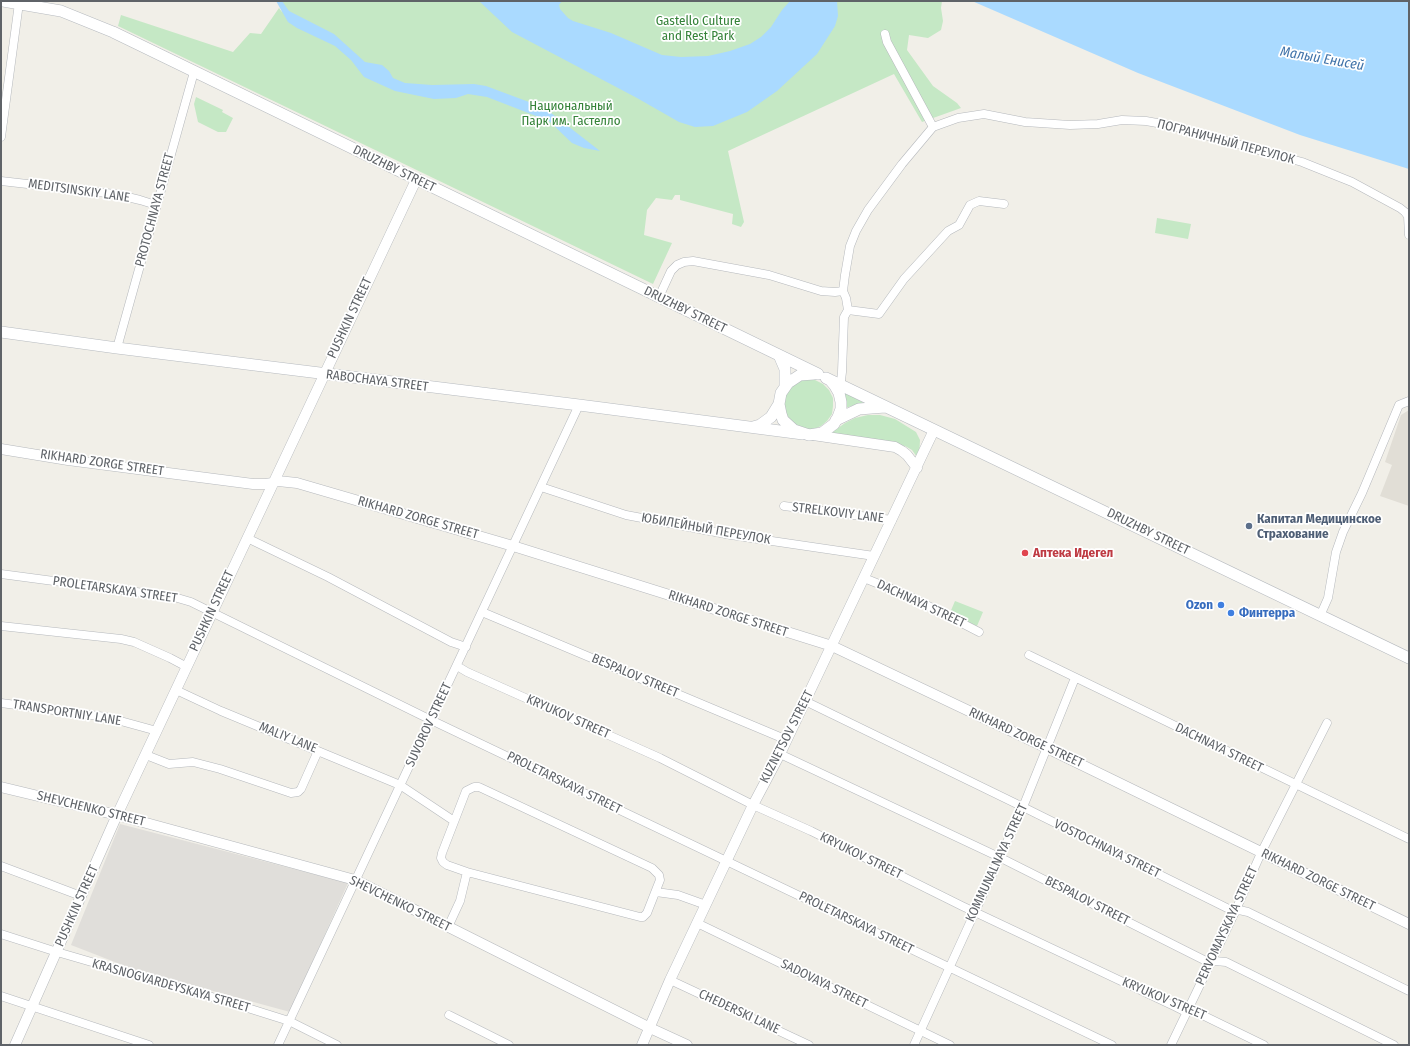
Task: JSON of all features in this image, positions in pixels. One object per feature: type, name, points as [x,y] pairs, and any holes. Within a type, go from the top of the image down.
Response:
[{"type":"main road","name":"DRUZHBY STREET","points":[[2,1],[50,8],[73,15],[112,32],[822,376]]},
{"type":"main road","name":"RABOCHAYA STREET","points":[[1,332],[117,348],[808,434]]},
{"type":"main road","points":[[779,355],[785,369],[785,385]]},
{"type":"main road","points":[[753,427],[766,422],[779,404],[781,393],[785,385],[800,375],[809,373],[822,376],[840,389],[840,413],[836,420],[826,430],[808,434],[794,430],[786,423],[781,414],[779,404]]},
{"type":"main road","name":"DRUZHBY STREET","points":[[840,389],[886,407],[1409,658]]},
{"type":"main road","points":[[836,420],[860,409],[886,407]]},
{"type":"street","points":[[1,137],[18,4]]},
{"type":"street","points":[[840,389],[844,317],[848,310],[843,291],[850,246],[862,219],[902,164],[933,127],[886,42],[885,34]]},
{"type":"street","name":"PROTOCHNAYA STREET","points":[[117,348],[194,72]]},
{"type":"street","name":"ПОГРАНИЧНЫЙ ПЕРЕУЛОК","points":[[933,127],[958,118],[984,114],[1025,122],[1098,124],[1122,120],[1146,121],[1168,125],[1302,162],[1352,182],[1405,212],[1408,216],[1409,235]]},
{"type":"street","name":"PUSHKIN STREET","points":[[15,1045],[117,815],[272,483],[416,180]]},
{"type":"street","name":"MEDITSINSKIY LANE","points":[[1,181],[115,194],[156,205]]},
{"type":"street","points":[[848,310],[879,314],[904,279],[948,231],[960,225],[970,205],[979,200],[1004,204]]},
{"type":"street","points":[[659,298],[671,271],[677,265],[684,262],[693,261],[769,275],[820,291],[843,291]]},
{"type":"street","points":[[1320,616],[1328,598],[1336,552],[1343,532],[1362,493],[1399,405],[1409,401]]},
{"type":"street","name":"SUVOROV STREET","points":[[278,1045],[579,405]]},
{"type":"street","name":"KUZNETSOV STREET","points":[[642,1045],[670,980],[726,861],[787,740],[934,430]]},
{"type":"street","points":[[808,434],[895,448],[907,454],[917,468]]},
{"type":"street","name":"RIKHARD ZORGE STREET","points":[[1,449],[68,460],[253,484],[272,483],[278,481],[297,483],[514,546],[832,646],[1047,748],[1409,924]]},
{"type":"street","name":"ЮБИЛЕЙНЫЙ ПЕРЕУЛОК","points":[[541,487],[626,515],[731,535],[874,556]]},
{"type":"street","name":"STRELKOVIY LANE","points":[[784,506],[892,520]]},
{"type":"street","points":[[247,538],[328,577],[451,642],[466,647]]},
{"type":"street","name":"PROLETARSKAYA STREET","points":[[1,574],[174,597],[191,602],[431,720],[1112,1045]]},
{"type":"street","name":"DACHNAYA STREET","points":[[864,578],[911,597],[979,632]]},
{"type":"street","name":"BESPALOV STREET","points":[[482,612],[787,740]]},
{"type":"street","points":[[1,626],[134,642],[186,667]]},
{"type":"street","name":"DACHNAYA STREET","points":[[1029,656],[1409,839]]},
{"type":"street","name":"KRYUKOV STREET","points":[[456,666],[660,758],[753,805],[811,831],[974,912],[1186,1012],[1191,1010],[1196,1012],[1264,1045]]},
{"type":"street","name":"KOMMUNALNAYA STREET","points":[[914,1045],[1023,807],[1075,678]]},
{"type":"street","name":"MALIY LANE","points":[[176,690],[221,711],[400,785],[454,821]]},
{"type":"street","name":"VOSTOCHNAYA STREET","points":[[805,702],[1023,807],[1235,912],[1239,910],[1248,912],[1409,991]]},
{"type":"street","name":"TRANSPORTNIY LANE","points":[[1,703],[106,717],[157,731]]},
{"type":"street","name":"PERVOMAYSKAYA STREET","points":[[1171,1045],[1235,912],[1261,852],[1327,723]]},
{"type":"street","points":[[146,755],[169,764],[193,762],[220,769],[291,793],[298,792],[301,789],[318,751]]},
{"type":"street","name":"BESPALOV STREET","points":[[780,754],[999,857],[1210,962],[1226,962],[1394,1045]]},
{"type":"street","name":"SHEVCHENKO STREET","points":[[1,787],[117,815],[355,880],[650,1028],[687,1045]]},
{"type":"street","points":[[479,787],[652,868],[659,875],[660,880],[647,913],[643,917],[640,917],[467,872],[447,865],[441,858],[454,821],[466,791],[469,788],[479,787]]},
{"type":"street","points":[[1,866],[82,896]]},
{"type":"street","points":[[448,927],[460,901],[467,872]]},
{"type":"street","points":[[656,892],[678,895],[706,905]]},
{"type":"street","name":"SADOVAYA STREET","points":[[697,923],[950,1045]]},
{"type":"street","name":"KRASNOGVARDEYSKAYA STREET","points":[[1,934],[289,1021],[337,1045]]},
{"type":"street","name":"CHEDERSKI LANE","points":[[670,980],[809,1045]]},
{"type":"street","points":[[1,996],[149,1045]]},
{"type":"street","points":[[449,1015],[509,1045]]},
{"type":"shaded area","points":[[1409,410],[1409,506],[1380,496],[1392,465],[1385,462],[1401,415]]},
{"type":"shaded area","points":[[120,824],[348,883],[290,1012],[133,969],[71,945]]},
{"type":"green space","name":"Национальный Парк им. Гастелло","points":[[280,1],[942,1],[941,8],[943,21],[941,30],[928,38],[909,35],[907,50],[933,86],[957,103],[961,108],[922,122],[894,74],[728,151],[744,222],[741,227],[732,224],[733,214],[680,200],[680,195],[675,195],[672,200],[656,198],[647,210],[644,235],[672,243],[653,284],[118,26],[121,15],[233,52],[250,33],[261,34],[279,8],[282,12]]},
{"type":"green space","points":[[196,97],[223,110],[222,112],[233,118],[226,132],[218,132],[198,122],[194,104]]},
{"type":"green space","points":[[1157,218],[1191,224],[1188,239],[1155,233]]},
{"type":"green space","points":[[807,379],[815,380],[823,384],[829,390],[833,398],[832,414],[821,426],[814,429],[805,429],[791,423],[783,409],[786,392],[798,381]]},
{"type":"green space","points":[[845,392],[865,402],[845,408]]},
{"type":"green space","points":[[868,415],[880,415],[895,419],[916,432],[920,440],[919,460],[912,450],[905,446],[830,434],[855,418]]},
{"type":"green space","points":[[955,601],[983,612],[977,626],[949,615]]},
{"type":"water","points":[[276,1],[282,1],[289,11],[334,34],[365,62],[382,65],[389,71],[393,78],[405,83],[432,85],[474,84],[486,86],[537,105],[551,113],[600,151],[584,148],[572,143],[549,121],[487,97],[468,94],[456,98],[434,99],[395,91],[364,77],[351,60],[335,46],[297,28],[288,22]]},
{"type":"water","points":[[479,1],[562,1],[559,5],[560,9],[573,21],[611,33],[662,55],[681,57],[708,56],[730,51],[750,44],[761,37],[771,27],[790,1],[837,1],[838,16],[835,26],[817,54],[777,91],[747,112],[713,126],[695,127],[679,122],[637,98],[512,32]]},
{"type":"water","name":"Малый Енисей","points":[[972,1],[1409,1],[1409,169],[1300,135],[1138,73]]},
{"type":"place","name":"Капитал Медицинское Страхование","points":[[1249,526]]},
{"type":"place","name":"Аптека Идегел","points":[[1025,553]]},
{"type":"place","name":"Ozon","points":[[1221,605]]},
{"type":"place","name":"Финтерра","points":[[1231,613]]},
{"type":"park label","name":"Gastello Culture and Rest Park","points":[[698,28]]}]
